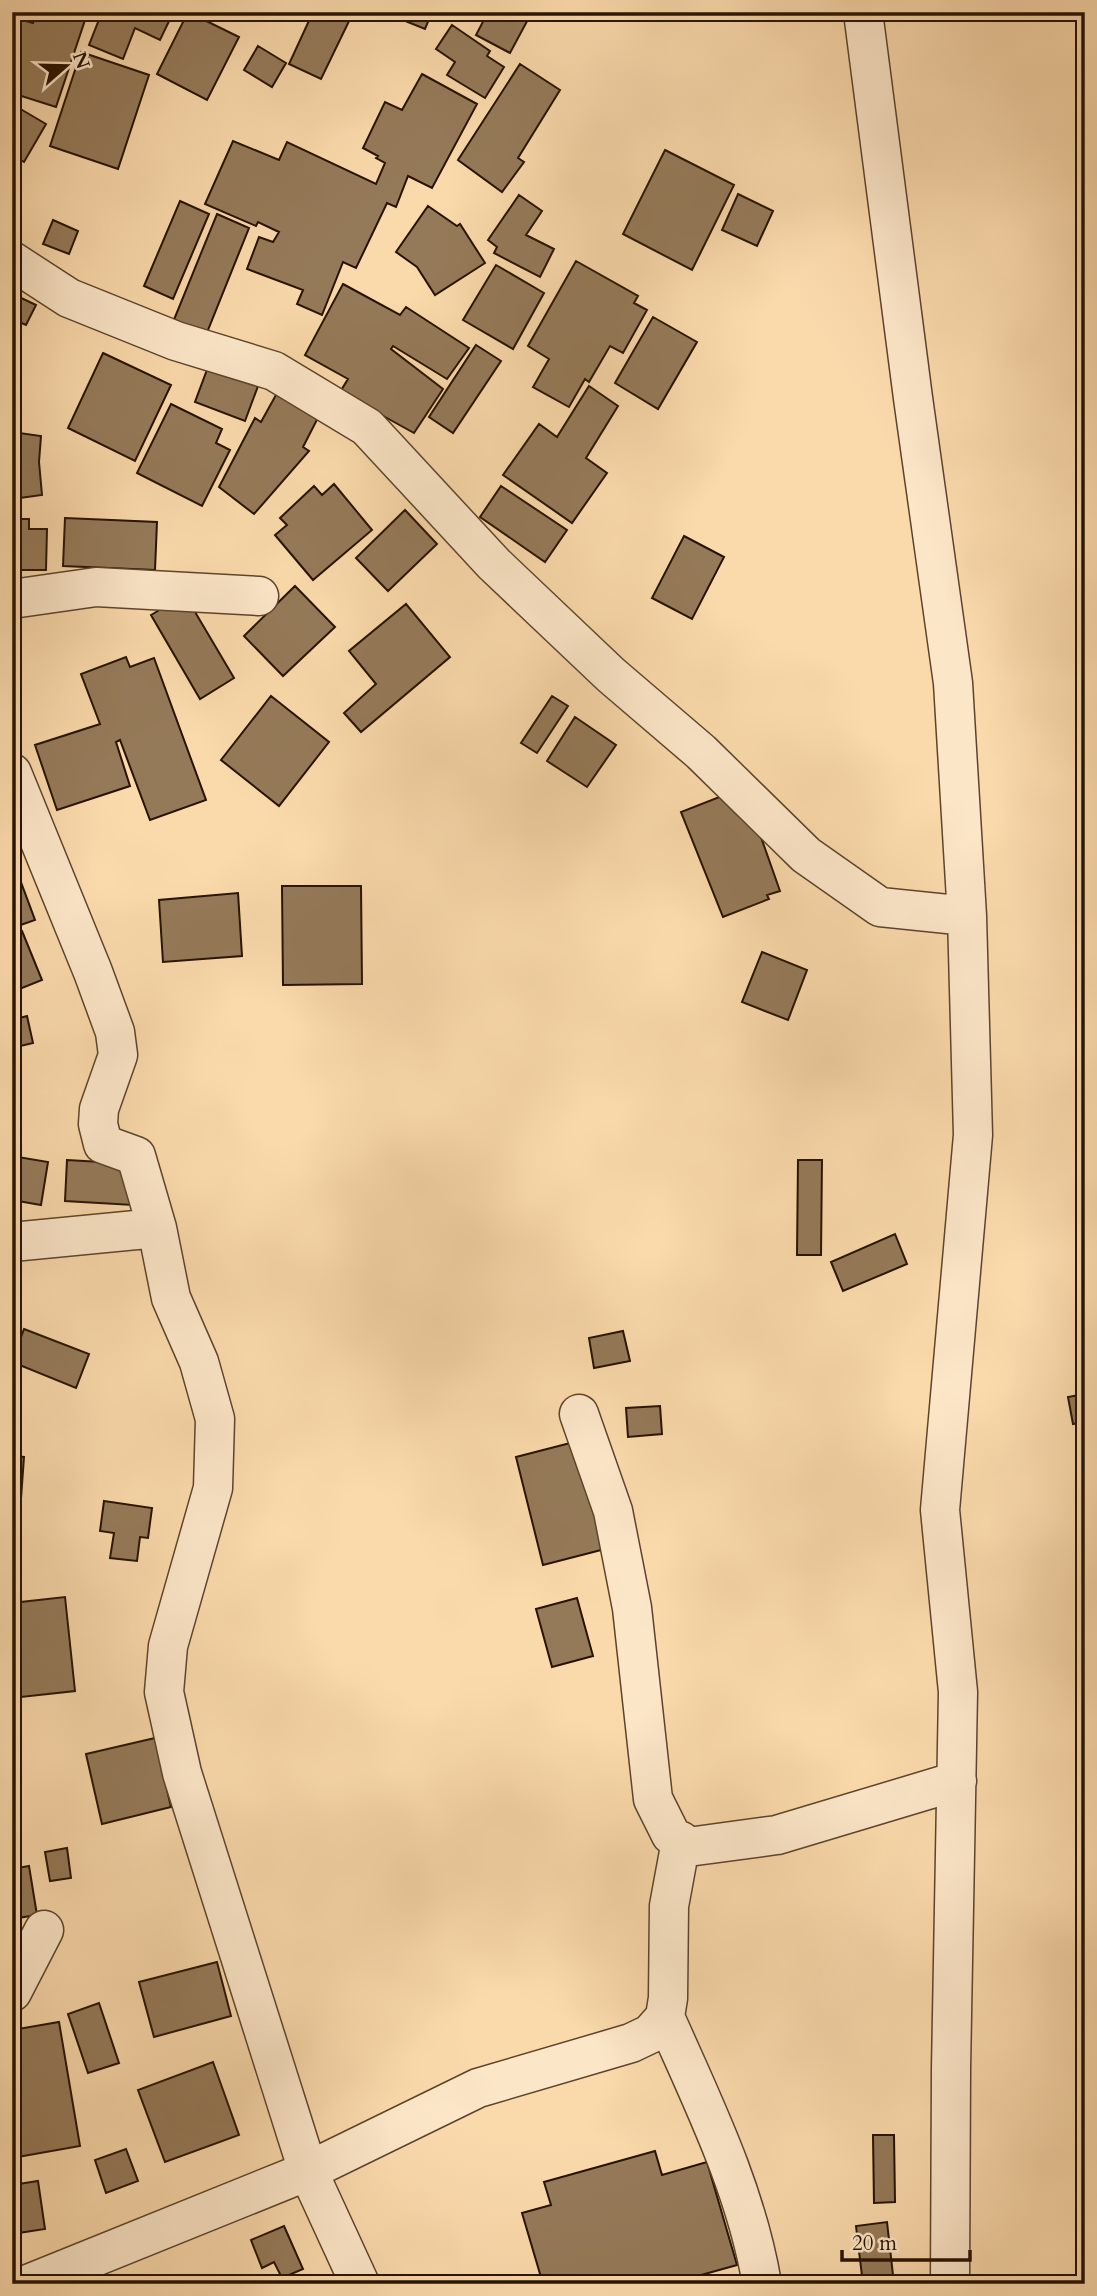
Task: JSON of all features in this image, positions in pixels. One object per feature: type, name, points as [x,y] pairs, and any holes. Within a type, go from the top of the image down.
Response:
[{"type":"street","points":[[863,12],[953,683],[967,916],[973,1135],[940,1510],[958,1692],[950,2284]]},
{"type":"street","points":[[12,261],[69,298],[176,341],[274,371],[367,427],[494,564],[611,676],[701,752],[806,855],[880,907],[967,916]]},
{"type":"street","points":[[12,599],[96,587],[259,596]]},
{"type":"street","points":[[12,773],[115,1032],[118,1055],[99,1109],[98,1125],[103,1144],[136,1156],[157,1228],[171,1298],[199,1362],[215,1419],[213,1488],[168,1647],[164,1692],[182,1773],[307,2171],[360,2284]]},
{"type":"street","points":[[12,1242],[157,1228]]},
{"type":"street","points":[[579,1413],[613,1511],[632,1608],[653,1799],[671,1835],[688,1847],[777,1835],[957,1781]]},
{"type":"street","points":[[28,2284],[75,2276],[307,2171],[478,2088],[631,2043],[650,2034],[664,2017],[668,1998],[669,1906],[681,1841]]},
{"type":"street","points":[[12,1992],[44,1930]]},
{"type":"street","points":[[664,2017],[727,2157],[758,2261],[762,2284]]},
{"type":"street","points":[[951,2069],[973,2284]]},
{"type":"building","points":[[37,12],[62,12],[85,20],[56,107],[12,93],[12,81],[17,67],[12,66],[12,26],[15,18],[33,23]]},
{"type":"building","points":[[102,12],[165,12],[172,15],[160,40],[135,28],[123,59],[89,45]]},
{"type":"building","points":[[188,12],[239,37],[207,100],[157,74]]},
{"type":"building","points":[[313,12],[345,12],[352,15],[321,79],[289,64]]},
{"type":"building","points":[[383,12],[432,12],[425,29]]},
{"type":"building","points":[[488,12],[532,12],[510,53],[476,35]]},
{"type":"building","points":[[452,25],[490,51],[487,56],[504,67],[485,98],[447,75],[455,62],[436,49]]},
{"type":"building","points":[[258,46],[286,63],[272,87],[244,70]]},
{"type":"building","points":[[81,52],[149,75],[118,169],[50,146]]},
{"type":"building","points":[[520,64],[560,90],[518,158],[524,162],[502,192],[458,160]]},
{"type":"building","points":[[422,74],[477,104],[432,188],[408,176],[396,207],[387,203],[356,268],[343,262],[322,315],[297,304],[303,290],[247,269],[259,237],[273,242],[279,232],[258,222],[256,226],[205,204],[233,141],[279,160],[287,142],[376,184],[385,163],[363,148],[385,102],[402,110]]},
{"type":"building","points":[[12,104],[46,124],[24,162],[12,155]]},
{"type":"building","points":[[665,150],[734,185],[692,270],[623,234]]},
{"type":"building","points":[[738,194],[773,211],[757,246],[722,230]]},
{"type":"building","points":[[519,195],[542,211],[526,235],[554,249],[540,277],[494,253],[497,247],[488,240]]},
{"type":"building","points":[[180,201],[209,214],[173,299],[144,286]]},
{"type":"building","points":[[428,206],[457,226],[460,224],[485,263],[435,295],[417,267],[396,252]]},
{"type":"building","points":[[217,214],[249,228],[204,340],[171,327]]},
{"type":"building","points":[[53,220],[78,231],[69,254],[43,244]]},
{"type":"building","points":[[576,261],[638,296],[634,303],[647,310],[623,353],[610,346],[589,382],[585,379],[569,407],[533,387],[549,359],[528,346]]},
{"type":"building","points":[[496,265],[544,293],[513,349],[463,320]]},
{"type":"building","points":[[343,284],[400,315],[406,307],[469,348],[447,379],[393,346],[391,349],[443,389],[414,433],[340,392],[348,379],[305,355]]},
{"type":"building","points":[[15,295],[36,305],[26,325],[12,319]]},
{"type":"building","points":[[653,317],[697,342],[658,409],[615,383]]},
{"type":"building","points":[[476,345],[501,361],[453,433],[429,417]]},
{"type":"building","points":[[103,353],[171,385],[135,461],[68,428]]},
{"type":"building","points":[[211,359],[261,378],[245,421],[195,402]]},
{"type":"building","points":[[282,384],[324,406],[303,447],[309,451],[254,514],[219,487],[255,418],[261,422]]},
{"type":"building","points":[[589,386],[618,406],[586,458],[607,473],[572,523],[503,475],[539,424],[557,437]]},
{"type":"building","points":[[171,404],[222,429],[216,443],[230,450],[202,506],[137,473]]},
{"type":"building","points":[[12,432],[41,436],[39,462],[42,495],[12,499]]},
{"type":"building","points":[[334,484],[372,530],[313,580],[275,535],[287,525],[280,518],[314,486],[322,495]]},
{"type":"building","points":[[501,486],[567,530],[545,562],[480,517]]},
{"type":"building","points":[[405,510],[437,544],[388,591],[356,558]]},
{"type":"building","points":[[65,518],[157,522],[155,570],[63,566]]},
{"type":"building","points":[[12,519],[29,519],[29,529],[47,529],[46,570],[12,570]]},
{"type":"building","points":[[684,536],[724,557],[692,619],[652,598]]},
{"type":"building","points":[[295,586],[335,627],[283,676],[244,636]]},
{"type":"building","points":[[185,595],[234,678],[200,699],[151,615]]},
{"type":"building","points":[[406,604],[450,657],[361,732],[344,713],[376,684],[349,651]]},
{"type":"building","points":[[126,657],[130,667],[154,658],[206,800],[150,820],[120,740],[116,742],[130,786],[57,810],[35,745],[100,724],[81,674]]},
{"type":"building","points":[[271,696],[329,742],[279,806],[221,760]]},
{"type":"building","points":[[552,696],[568,706],[537,753],[521,743]]},
{"type":"building","points":[[575,717],[616,745],[587,787],[547,761]]},
{"type":"building","points":[[727,794],[734,811],[750,806],[780,891],[767,895],[769,899],[723,917],[681,812]]},
{"type":"building","points":[[12,858],[35,920],[12,928]]},
{"type":"building","points":[[282,886],[361,886],[362,984],[283,985]]},
{"type":"building","points":[[238,893],[242,956],[163,962],[159,900]]},
{"type":"building","points":[[22,931],[42,980],[12,992],[12,934]]},
{"type":"building","points":[[762,952],[807,970],[788,1020],[742,1002]]},
{"type":"building","points":[[27,1016],[33,1043],[12,1048],[12,1020]]},
{"type":"building","points":[[12,1156],[48,1162],[41,1205],[12,1200]]},
{"type":"building","points":[[67,1160],[135,1164],[133,1205],[65,1201]]},
{"type":"building","points":[[798,1160],[822,1160],[821,1255],[797,1255]]},
{"type":"building","points":[[895,1234],[907,1264],[843,1291],[831,1262]]},
{"type":"building","points":[[24,1329],[89,1354],[76,1388],[12,1362]]},
{"type":"building","points":[[623,1331],[630,1361],[594,1368],[589,1338]]},
{"type":"building","points":[[1085,1394],[1085,1422],[1073,1424],[1068,1397]]},
{"type":"building","points":[[660,1406],[662,1434],[628,1437],[626,1408]]},
{"type":"building","points":[[578,1441],[605,1549],[543,1565],[516,1457]]},
{"type":"building","points":[[12,1456],[24,1457],[17,1554],[12,1553]]},
{"type":"building","points":[[104,1501],[152,1508],[148,1538],[140,1537],[137,1561],[110,1558],[114,1533],[100,1531]]},
{"type":"building","points":[[65,1597],[75,1691],[12,1698],[12,1603]]},
{"type":"building","points":[[577,1598],[593,1656],[552,1667],[536,1609]]},
{"type":"building","points":[[155,1738],[171,1807],[102,1824],[86,1754]]},
{"type":"building","points":[[67,1848],[71,1878],[50,1881],[45,1852]]},
{"type":"building","points":[[29,1866],[37,1915],[12,1919],[12,1869]]},
{"type":"building","points":[[217,1962],[231,2016],[154,2037],[139,1982]]},
{"type":"building","points":[[99,2003],[119,2063],[88,2073],[68,2014]]},
{"type":"building","points":[[59,2022],[80,2146],[12,2158],[12,2030]]},
{"type":"building","points":[[213,2062],[239,2135],[165,2162],[138,2090]]},
{"type":"building","points":[[873,2135],[894,2135],[895,2202],[874,2203]]},
{"type":"building","points":[[126,2149],[138,2181],[106,2193],[95,2160]]},
{"type":"building","points":[[655,2151],[662,2175],[707,2162],[737,2265],[669,2284],[543,2284],[522,2213],[551,2205],[544,2182]]},
{"type":"building","points":[[38,2181],[45,2229],[12,2234],[12,2185]]},
{"type":"building","points":[[887,2222],[894,2284],[863,2284],[856,2226]]},
{"type":"building","points":[[284,2226],[303,2269],[282,2278],[274,2262],[262,2268],[251,2240]]}]
